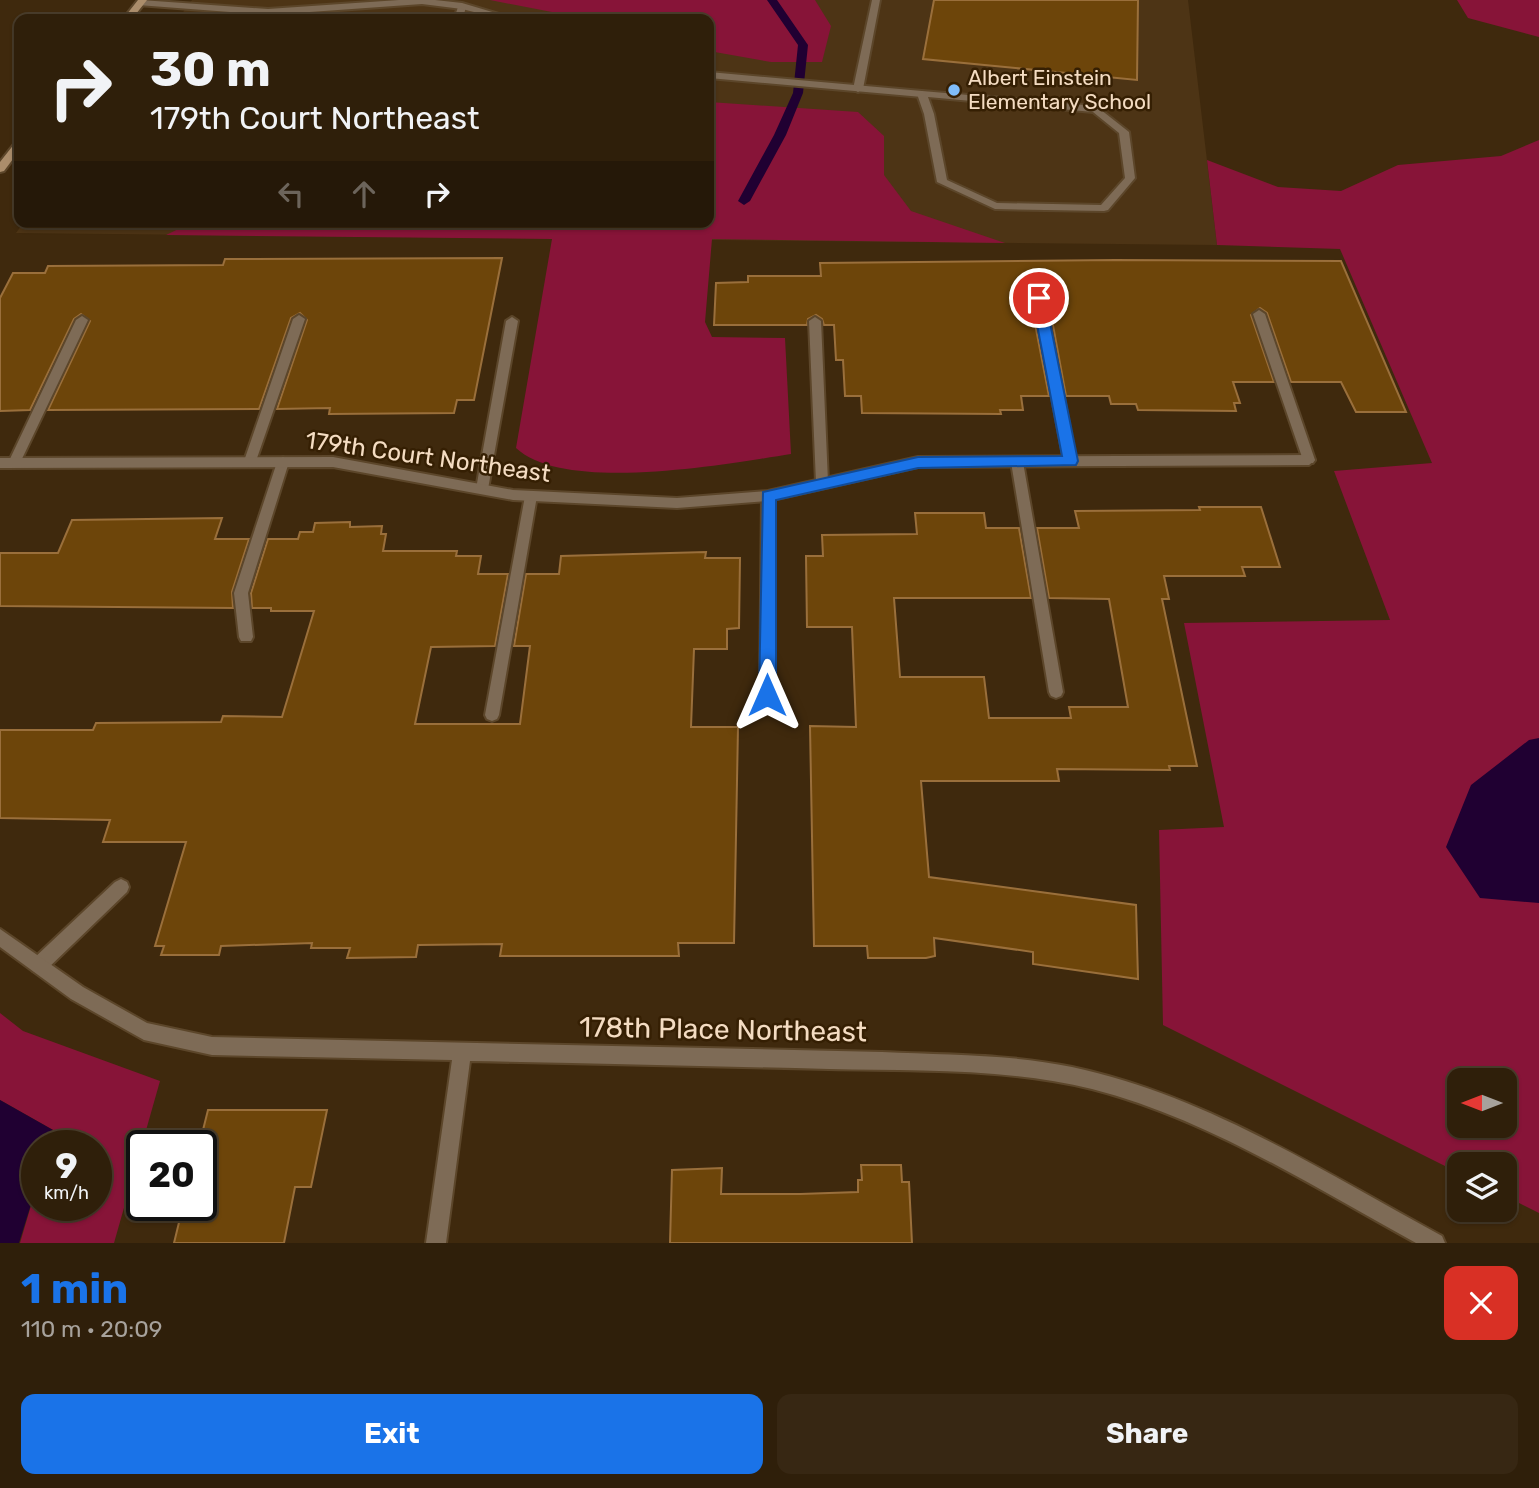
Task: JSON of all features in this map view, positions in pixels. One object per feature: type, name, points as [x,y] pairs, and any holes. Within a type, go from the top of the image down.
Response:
[{"type":"street","points":[[858,89],[876,0]]},
{"type":"street","points":[[142,2],[268,12],[422,1],[462,6],[492,14]]},
{"type":"street","points":[[460,14],[462,6]]},
{"type":"street","points":[[714,76],[737,80],[922,94],[1096,109],[1124,132],[1130,178],[1104,208],[995,206],[942,182],[929,114],[922,94]]},
{"type":"street","points":[[0,169],[14,151]]},
{"type":"street","points":[[1039,298],[1070,461]]},
{"type":"street","name":"179th Court Northeast","points":[[0,463],[333,462],[531,496],[677,503],[768,496],[918,462],[1308,460],[1259,314]]},
{"type":"street","points":[[250,461],[299,318]]},
{"type":"street","points":[[14,463],[82,320]]},
{"type":"street","points":[[482,489],[513,321]]},
{"type":"street","points":[[815,321],[822,482]]},
{"type":"street","points":[[246,638],[241,593],[283,461]]},
{"type":"street","points":[[1017,461],[1056,692]]},
{"type":"street","points":[[492,715],[531,496]]},
{"type":"street","points":[[767,695],[768,496]]},
{"type":"street","points":[[39,965],[121,887]]},
{"type":"street","name":"178th Place Northeast","points":[[0,937],[77,993],[144,1031],[212,1046],[973,1065],[1093,1081],[1210,1122],[1436,1243]]},
{"type":"street","points":[[436,1243],[462,1051]]},
{"type":"shaded area","name":"Albert Einstein Elementary School","points":[[192,0],[1188,0],[1217,245],[16,233],[20,228],[714,228],[714,14],[182,14]]},
{"type":"shaded area","points":[[490,0],[815,0],[831,26],[822,62],[771,62],[714,52],[714,14],[562,14]]},
{"type":"shaded area","points":[[1457,0],[1539,0],[1539,37],[1468,18]]},
{"type":"shaded area","points":[[714,102],[858,112],[884,136],[884,175],[911,211],[1005,243],[712,239],[705,322],[712,337],[785,338],[791,454],[689,469],[608,473],[571,470],[539,462],[516,448],[552,239],[166,235],[181,228],[714,228]]},
{"type":"shaded area","points":[[1539,140],[1539,1213],[1517,1202],[1517,1152],[1447,1152],[1447,1167],[1163,1025],[1159,830],[1224,827],[1184,623],[1390,620],[1334,471],[1432,463],[1340,249],[1217,245],[1207,160],[1278,187],[1341,191],[1398,165],[1501,156]]},
{"type":"shaded area","points":[[1539,738],[1539,903],[1480,898],[1446,847],[1471,785],[1529,740]]},
{"type":"shaded area","points":[[0,1013],[23,1031],[160,1081],[146,1130],[126,1130],[126,1201],[114,1243],[20,1243],[26,1221],[112,1221],[112,1130],[53,1130],[0,1100]]},
{"type":"shaded area","points":[[0,1100],[53,1130],[21,1130],[21,1221],[26,1221],[19,1243],[0,1243]]},
{"type":"building","name":"Albert Einstein Elementary School","points":[[934,0],[1138,0],[1137,80],[923,59]]},
{"type":"building","points":[[502,258],[474,400],[457,400],[454,413],[329,414],[330,408],[277,409],[307,320],[300,313],[291,318],[259,409],[48,410],[90,321],[81,314],[74,319],[30,410],[0,411],[0,298],[13,273],[45,273],[48,266],[223,265],[225,259]]},
{"type":"building","points":[[1341,261],[1406,412],[1356,412],[1341,382],[1291,382],[1267,313],[1260,308],[1251,315],[1274,382],[1233,382],[1240,403],[1234,403],[1236,411],[1138,410],[1136,404],[1111,404],[1109,396],[1066,396],[1048,298],[1040,292],[1030,298],[1049,396],[1021,396],[1023,410],[1000,410],[1001,414],[862,413],[861,396],[845,396],[843,360],[836,360],[834,325],[824,325],[822,319],[816,315],[808,319],[807,325],[714,325],[716,283],[748,282],[748,276],[821,276],[820,263]]},
{"type":"building","points":[[1199,507],[1261,507],[1280,567],[1242,567],[1245,576],[1164,576],[1169,599],[1162,599],[1197,766],[1169,766],[1170,770],[1057,769],[1059,781],[921,781],[929,877],[1136,905],[1138,979],[1033,964],[1033,952],[934,938],[935,956],[926,958],[868,958],[867,946],[814,946],[810,726],[856,727],[852,627],[807,627],[806,556],[823,556],[822,535],[917,534],[915,513],[984,513],[986,528],[1019,528],[1031,598],[894,598],[900,677],[984,677],[989,718],[1071,718],[1069,707],[1128,707],[1109,599],[1049,598],[1037,528],[1079,528],[1075,511],[1200,510]]},
{"type":"building","points":[[222,518],[215,539],[249,539],[232,592],[233,608],[0,606],[0,553],[58,553],[72,520]]},
{"type":"building","points":[[350,522],[350,527],[382,526],[381,534],[386,534],[383,551],[457,551],[456,556],[481,556],[478,574],[508,574],[495,646],[431,647],[415,724],[520,724],[530,646],[514,646],[526,574],[559,574],[561,556],[706,552],[705,558],[740,558],[739,628],[727,629],[727,649],[694,649],[691,727],[738,727],[734,943],[678,943],[679,956],[500,956],[502,944],[418,945],[416,957],[347,958],[350,948],[311,948],[312,943],[221,946],[219,955],[161,955],[164,946],[155,946],[186,842],[103,842],[110,820],[0,818],[0,730],[93,730],[96,723],[221,722],[223,716],[282,717],[314,611],[252,608],[251,593],[268,539],[298,539],[300,532],[313,532],[315,523]]},
{"type":"building","points":[[208,1110],[327,1110],[311,1187],[295,1187],[284,1243],[174,1243],[179,1221],[217,1221],[217,1130],[203,1130]]},
{"type":"building","points":[[861,1165],[901,1165],[902,1182],[909,1182],[912,1243],[670,1243],[672,1170],[722,1168],[721,1194],[800,1194],[858,1192],[858,1180],[862,1180]]},
{"type":"waterway","points":[[744,201],[780,135],[798,93],[803,45],[772,0]]},
{"type":"place","name":"Albert Einstein Elementary School","points":[[954,90]]},
{"type":"route","points":[[767,695],[768,496],[841,477],[918,462],[1070,461],[1039,298]]}]
